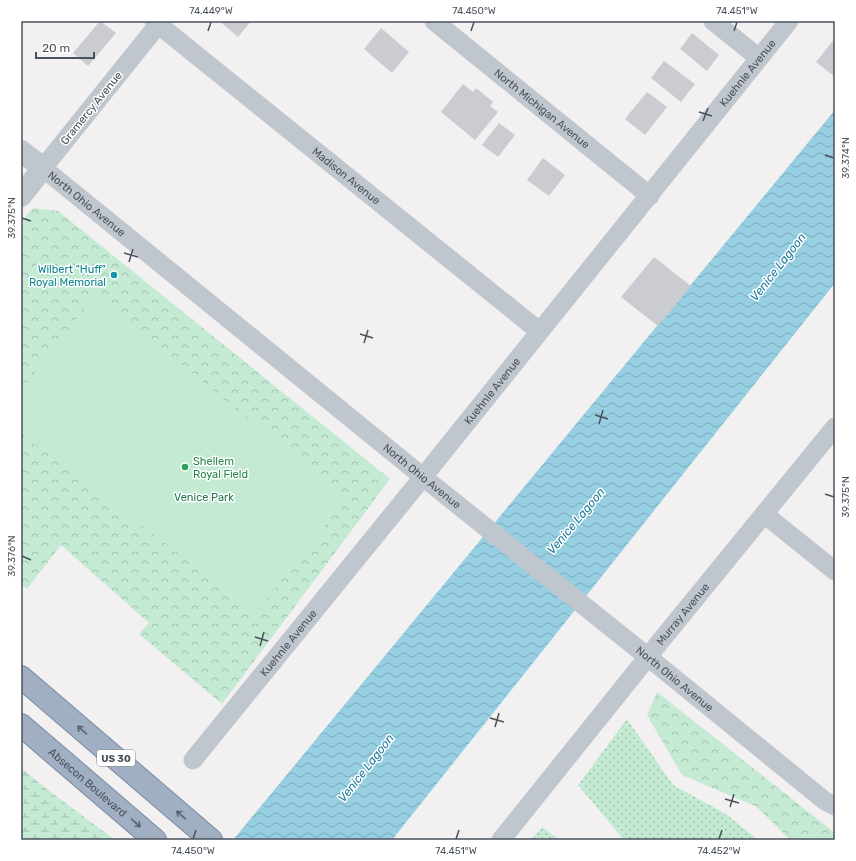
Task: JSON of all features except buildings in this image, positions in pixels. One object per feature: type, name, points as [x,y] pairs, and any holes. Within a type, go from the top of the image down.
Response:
[{"type":"highway","name":"US 30","points":[[21,677],[211,840]]},
{"type":"highway","name":"Absecon Boulevard","points":[[21,725],[155,840]]},
{"type":"street","name":"North Michigan Avenue","points":[[434,21],[650,196]]},
{"type":"street","points":[[713,21],[759,58]]},
{"type":"street","name":"Kuehnle Avenue","points":[[193,760],[650,196],[789,21]]},
{"type":"street","name":"Gramercy Avenue","points":[[21,196],[158,22]]},
{"type":"street","name":"Madison Avenue","points":[[158,22],[540,331]]},
{"type":"street","name":"North Ohio Avenue","points":[[21,151],[423,477],[830,803]]},
{"type":"street","name":"Murray Avenue","points":[[501,840],[835,426]]},
{"type":"street","points":[[764,514],[835,571]]},
{"type":"green space","name":"Venice Park","points":[[33,208],[58,211],[390,479],[222,704],[139,634],[149,623],[61,545],[27,589],[21,584],[21,222]]},
{"type":"green space","name":"Shellem Royal Field","points":[[96,294],[346,500],[255,612],[21,433],[21,391]]},
{"type":"green space","points":[[657,692],[835,833],[835,840],[790,840],[757,807],[682,775],[647,715]]},
{"type":"green space","points":[[627,719],[673,785],[726,814],[758,840],[624,840],[578,785]]},
{"type":"green space","points":[[21,768],[48,790],[115,840],[21,840]]},
{"type":"green space","points":[[542,827],[560,840],[531,840]]},
{"type":"water","name":"Venice Lagoon","points":[[835,110],[835,283],[392,840],[233,840]]},
{"type":"place","name":"Wilbert \"Huff\" Royal Memorial","points":[[114,275]]},
{"type":"place","name":"Shellem Royal Field","points":[[185,467]]}]
